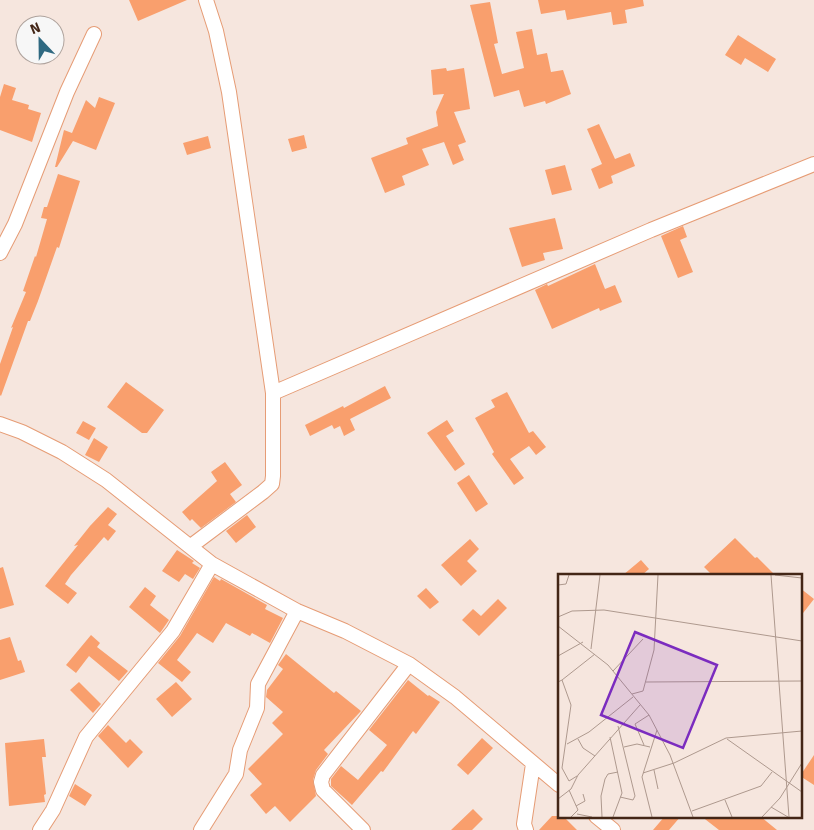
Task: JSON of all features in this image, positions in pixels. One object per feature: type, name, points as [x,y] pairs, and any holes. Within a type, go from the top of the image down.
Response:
[{"type":"street","points":[[192,546],[272,484],[274,419],[273,393],[229,92],[216,31],[206,0]]},
{"type":"street","points":[[0,252],[14,224],[67,92],[94,34]]},
{"type":"street","points":[[273,393],[651,230],[814,164]]},
{"type":"street","points":[[0,424],[22,432],[62,452],[106,480],[192,546],[212,564],[296,611],[345,631],[409,664],[455,697],[558,784]]},
{"type":"street","points":[[40,830],[53,810],[86,737],[173,631],[212,564]]},
{"type":"street","points":[[201,830],[236,774],[240,750],[257,708],[258,684],[296,611]]},
{"type":"street","points":[[363,830],[323,790],[321,782],[323,774],[409,664]]},
{"type":"street","points":[[526,830],[524,824],[533,764]]},
{"type":"street","points":[[598,818],[613,830]]},
{"type":"building","points":[[129,0],[187,0],[138,21]]},
{"type":"building","points":[[538,0],[643,0],[644,6],[625,10],[627,23],[613,25],[611,12],[567,20],[565,10],[541,14]]},
{"type":"building","points":[[490,2],[498,43],[494,44],[502,74],[524,68],[516,32],[532,29],[537,55],[547,53],[551,72],[563,70],[571,94],[546,104],[545,101],[524,107],[519,90],[494,97],[470,5]]},
{"type":"building","points":[[738,35],[776,59],[768,72],[745,58],[741,65],[725,55]]},
{"type":"building","points":[[446,68],[447,71],[464,68],[470,109],[454,112],[466,142],[458,145],[464,160],[453,165],[444,142],[422,149],[429,165],[402,176],[405,185],[385,193],[371,158],[408,144],[406,138],[438,126],[436,112],[444,94],[433,95],[431,70]]},
{"type":"building","points":[[4,84],[16,88],[12,100],[29,105],[28,109],[41,113],[32,142],[0,130],[0,97]]},
{"type":"building","points":[[99,97],[115,103],[96,150],[73,141],[57,167],[55,167],[64,130],[72,133],[86,100],[95,108]]},
{"type":"building","points":[[599,124],[615,159],[630,153],[635,166],[611,176],[613,183],[599,189],[591,169],[602,164],[587,129]]},
{"type":"building","points":[[304,135],[307,148],[292,152],[288,139]]},
{"type":"building","points":[[208,136],[211,148],[187,155],[183,143]]},
{"type":"building","points":[[565,165],[572,190],[552,195],[545,170]]},
{"type":"building","points":[[58,174],[80,181],[59,248],[57,247],[1,396],[0,364],[13,327],[11,328],[26,292],[23,291],[36,257],[47,219],[41,218],[44,207],[47,207]]},
{"type":"building","points":[[555,218],[563,249],[543,253],[545,260],[522,267],[509,228]]},
{"type":"building","points":[[683,226],[687,237],[680,240],[693,272],[678,278],[661,236]]},
{"type":"building","points":[[595,264],[605,289],[615,285],[622,302],[600,311],[599,308],[552,329],[535,290]]},
{"type":"building","points":[[126,382],[164,410],[147,433],[142,433],[107,407]]},
{"type":"building","points":[[385,386],[391,398],[350,419],[355,430],[344,436],[340,426],[334,429],[332,425],[310,436],[305,425],[343,406],[344,408]]},
{"type":"building","points":[[507,392],[529,433],[533,431],[546,447],[536,455],[529,446],[510,459],[524,478],[514,485],[492,454],[494,452],[475,418],[495,407],[491,400]]},
{"type":"building","points":[[447,420],[454,431],[446,436],[465,464],[455,471],[427,433]]},
{"type":"building","points":[[83,421],[96,428],[89,440],[76,433]]},
{"type":"building","points":[[94,438],[108,447],[99,462],[85,455]]},
{"type":"building","points":[[225,462],[242,485],[230,494],[236,502],[201,528],[192,519],[190,521],[182,512],[217,481],[211,472]]},
{"type":"building","points":[[469,475],[488,504],[476,512],[457,483]]},
{"type":"building","points":[[108,507],[117,514],[108,525],[116,531],[108,541],[104,537],[65,584],[77,593],[68,604],[45,586],[78,545],[74,546]]},
{"type":"building","points":[[247,515],[256,527],[236,543],[226,531]]},
{"type":"building","points":[[735,538],[774,574],[711,574],[704,567]]},
{"type":"building","points":[[470,539],[479,549],[467,561],[477,571],[461,586],[441,565]]},
{"type":"building","points":[[177,550],[194,561],[192,563],[200,568],[193,579],[185,574],[179,582],[162,571]]},
{"type":"building","points":[[641,560],[649,569],[643,574],[624,574]]},
{"type":"building","points":[[3,567],[14,605],[0,609],[0,568]]},
{"type":"building","points":[[214,577],[220,581],[221,579],[267,605],[265,609],[283,618],[270,643],[252,633],[250,636],[226,623],[213,643],[197,633],[177,660],[191,672],[182,682],[158,663],[180,636]]},
{"type":"building","points":[[145,587],[156,596],[150,605],[169,620],[160,633],[129,607]]},
{"type":"building","points":[[426,588],[439,602],[430,609],[417,596]]},
{"type":"building","points":[[802,590],[814,599],[802,614]]},
{"type":"building","points":[[498,599],[507,608],[479,636],[462,620],[473,609],[481,616]]},
{"type":"building","points":[[91,635],[100,643],[97,647],[128,671],[119,681],[89,656],[76,673],[66,665]]},
{"type":"building","points":[[10,637],[18,661],[21,660],[25,672],[0,680],[0,640]]},
{"type":"building","points":[[286,654],[334,693],[336,691],[361,711],[324,750],[328,754],[316,770],[313,780],[316,796],[290,822],[275,806],[266,814],[250,795],[262,784],[248,769],[283,734],[272,723],[283,712],[266,697],[267,690],[283,669],[278,665]]},
{"type":"building","points":[[408,680],[428,696],[440,702],[416,734],[413,731],[383,772],[381,771],[352,805],[331,786],[331,779],[341,766],[358,780],[387,745],[369,730]]},
{"type":"building","points":[[79,682],[101,704],[93,713],[70,690]]},
{"type":"building","points":[[176,682],[192,699],[172,717],[156,699]]},
{"type":"building","points":[[108,725],[126,743],[130,739],[143,752],[128,768],[98,736]]},
{"type":"building","points":[[482,738],[493,748],[468,775],[457,765]]},
{"type":"building","points":[[44,739],[46,757],[42,757],[46,794],[44,795],[45,802],[9,806],[5,743]]},
{"type":"building","points":[[814,755],[814,785],[802,777],[802,773]]},
{"type":"building","points":[[75,784],[92,795],[85,806],[69,796]]},
{"type":"building","points":[[473,809],[483,819],[472,830],[451,830]]},
{"type":"building","points":[[552,816],[558,816],[558,818],[565,818],[577,830],[539,830]]},
{"type":"building","points":[[663,818],[679,818],[669,830],[653,830]]},
{"type":"building","points":[[704,818],[762,818],[777,830],[719,830]]}]
